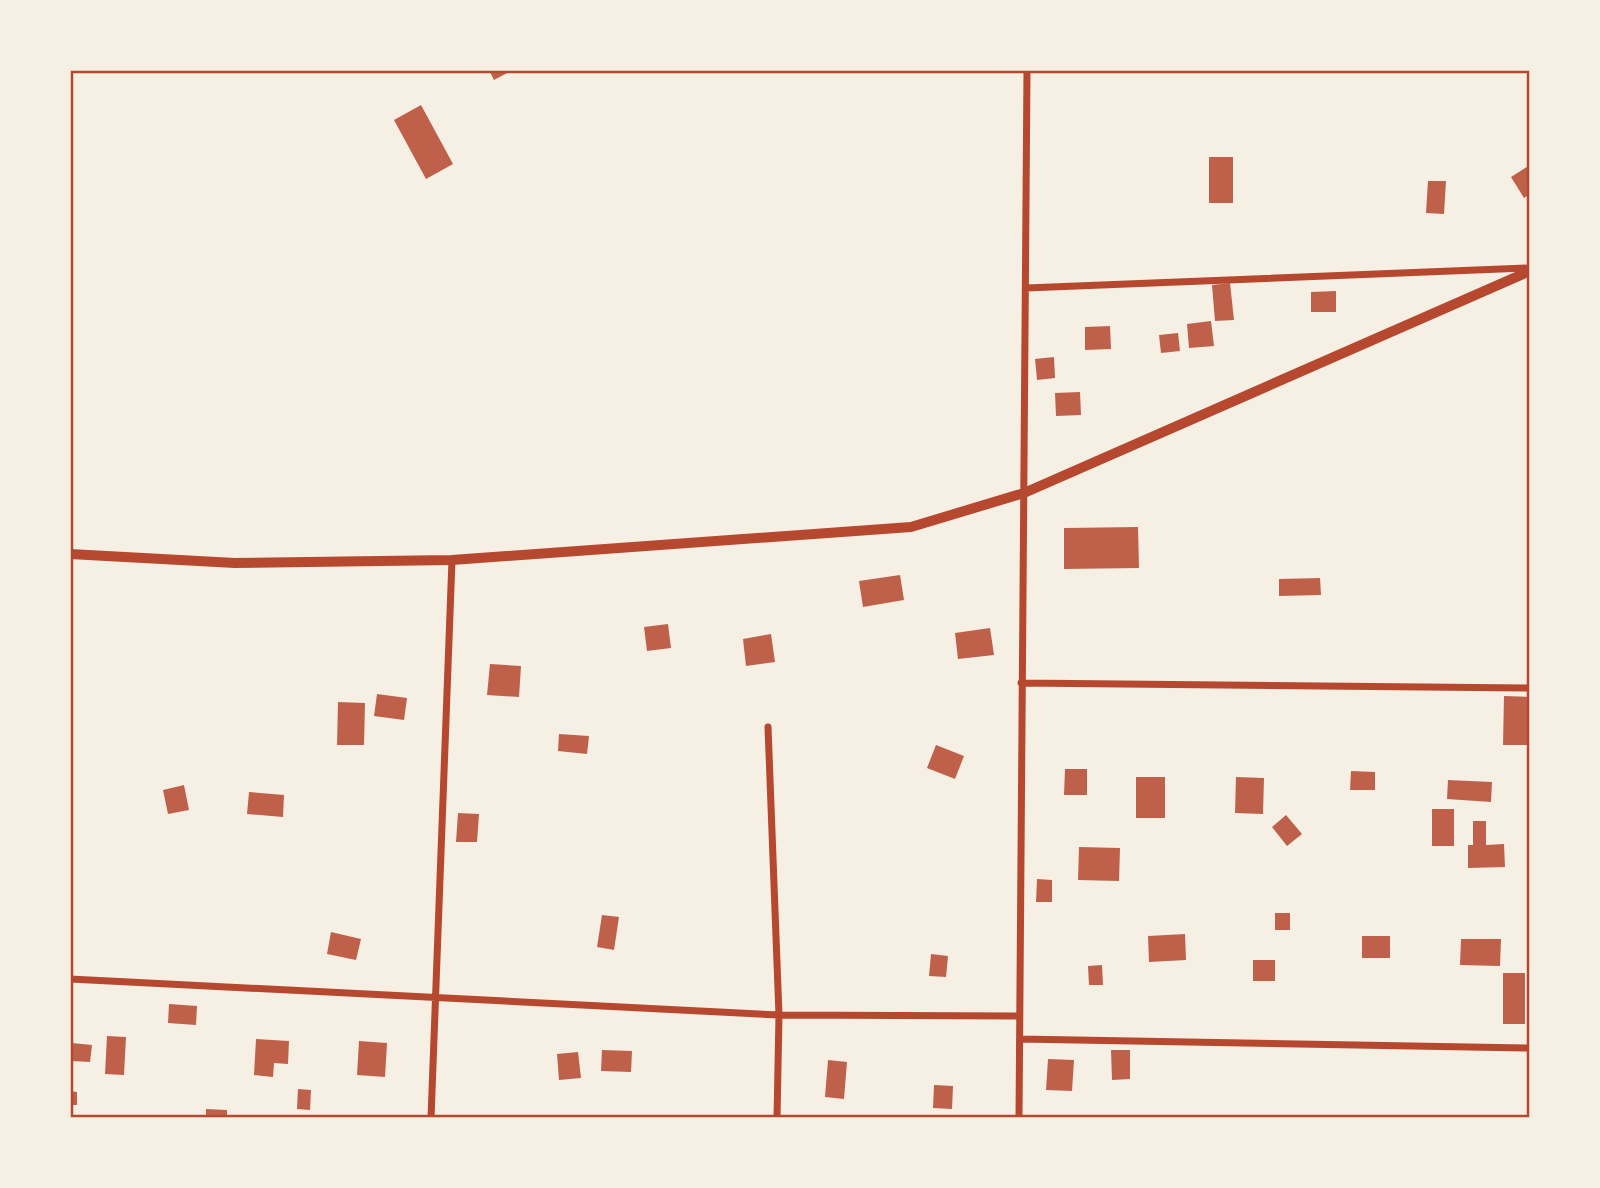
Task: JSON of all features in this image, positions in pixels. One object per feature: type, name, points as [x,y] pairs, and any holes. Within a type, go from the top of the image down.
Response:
[{"type":"main road","points":[[70,554],[234,563],[452,560],[911,527],[1024,493],[1530,269]]},
{"type":"street","points":[[1019,1118],[1027,70]]},
{"type":"street","points":[[1026,288],[1530,269]]},
{"type":"street","points":[[431,1118],[452,560]]},
{"type":"street","points":[[1021,683],[1530,688]]},
{"type":"street","points":[[768,727],[779,1015],[778,1118]]},
{"type":"street","points":[[70,979],[779,1015],[1019,1017]]},
{"type":"street","points":[[1020,1039],[1530,1048]]},
{"type":"building","points":[[489,70],[513,70],[494,80]]},
{"type":"building","points":[[421,105],[453,164],[426,179],[394,120]]},
{"type":"building","points":[[1209,157],[1233,157],[1233,203],[1209,203]]},
{"type":"building","points":[[1530,165],[1530,194],[1524,198],[1511,177]]},
{"type":"building","points":[[1428,181],[1446,181],[1444,214],[1426,213]]},
{"type":"building","points":[[1230,283],[1234,320],[1215,321],[1212,285]]},
{"type":"building","points":[[1336,291],[1336,312],[1311,312],[1311,292]]},
{"type":"building","points":[[1211,321],[1214,346],[1189,348],[1187,324]]},
{"type":"building","points":[[1110,326],[1111,349],[1085,350],[1085,327]]},
{"type":"building","points":[[1178,333],[1180,351],[1161,353],[1159,335]]},
{"type":"building","points":[[1054,357],[1055,378],[1037,380],[1035,359]]},
{"type":"building","points":[[1080,392],[1081,415],[1056,416],[1055,393]]},
{"type":"building","points":[[1138,527],[1139,568],[1064,569],[1064,528]]},
{"type":"building","points":[[900,575],[904,600],[863,607],[859,581]]},
{"type":"building","points":[[1320,578],[1321,595],[1279,596],[1279,579]]},
{"type":"building","points":[[668,624],[671,648],[647,651],[644,627]]},
{"type":"building","points":[[990,628],[994,655],[958,659],[955,633]]},
{"type":"building","points":[[771,634],[775,662],[746,666],[743,639]]},
{"type":"building","points":[[490,664],[521,666],[519,697],[487,695]]},
{"type":"building","points":[[377,694],[407,698],[404,720],[374,716]]},
{"type":"building","points":[[1504,696],[1530,697],[1530,745],[1503,745]]},
{"type":"building","points":[[338,702],[365,703],[364,745],[337,745]]},
{"type":"building","points":[[559,734],[589,736],[587,754],[558,751]]},
{"type":"building","points":[[936,745],[964,756],[955,779],[927,768]]},
{"type":"building","points":[[1065,769],[1087,769],[1087,795],[1064,795]]},
{"type":"building","points":[[1351,771],[1375,772],[1375,790],[1350,790]]},
{"type":"building","points":[[1136,777],[1165,777],[1165,818],[1136,818]]},
{"type":"building","points":[[1236,777],[1264,778],[1263,814],[1235,813]]},
{"type":"building","points":[[1448,780],[1492,782],[1491,802],[1447,799]]},
{"type":"building","points":[[184,785],[189,810],[168,814],[163,790]]},
{"type":"building","points":[[249,792],[284,795],[283,817],[247,814]]},
{"type":"building","points":[[1432,809],[1454,809],[1454,846],[1432,846]]},
{"type":"building","points":[[458,813],[479,814],[477,842],[456,842]]},
{"type":"building","points":[[1286,815],[1302,834],[1287,846],[1272,827]]},
{"type":"building","points":[[1473,821],[1486,821],[1486,845],[1504,844],[1505,867],[1468,868],[1468,845],[1473,845]]},
{"type":"building","points":[[1079,847],[1120,848],[1119,881],[1078,880]]},
{"type":"building","points":[[1037,879],[1052,880],[1052,902],[1036,902]]},
{"type":"building","points":[[1275,913],[1290,913],[1290,930],[1275,930]]},
{"type":"building","points":[[602,915],[619,917],[614,950],[597,947]]},
{"type":"building","points":[[331,932],[361,939],[356,960],[327,954]]},
{"type":"building","points":[[1185,934],[1186,960],[1149,962],[1148,936]]},
{"type":"building","points":[[1362,936],[1390,936],[1390,958],[1362,958]]},
{"type":"building","points":[[1461,939],[1501,939],[1500,966],[1460,965]]},
{"type":"building","points":[[931,954],[948,956],[946,977],[929,976]]},
{"type":"building","points":[[1253,960],[1275,960],[1275,981],[1253,981]]},
{"type":"building","points":[[1102,965],[1103,985],[1089,985],[1088,966]]},
{"type":"building","points":[[1503,973],[1525,973],[1525,1024],[1503,1024]]},
{"type":"building","points":[[169,1004],[197,1006],[196,1025],[168,1023]]},
{"type":"building","points":[[107,1036],[126,1037],[124,1075],[105,1074]]},
{"type":"building","points":[[256,1039],[289,1041],[288,1064],[274,1063],[273,1077],[254,1075]]},
{"type":"building","points":[[359,1041],[387,1043],[385,1077],[357,1075]]},
{"type":"building","points":[[72,1043],[92,1045],[90,1062],[71,1061]]},
{"type":"building","points":[[602,1050],[632,1051],[631,1072],[601,1071]]},
{"type":"building","points":[[1111,1050],[1130,1050],[1130,1079],[1112,1080]]},
{"type":"building","points":[[578,1052],[581,1078],[559,1080],[557,1054]]},
{"type":"building","points":[[1048,1059],[1074,1060],[1072,1091],[1046,1090]]},
{"type":"building","points":[[828,1060],[847,1062],[844,1099],[825,1097]]},
{"type":"building","points":[[934,1085],[953,1086],[952,1109],[933,1108]]},
{"type":"building","points":[[298,1089],[311,1090],[310,1110],[297,1109]]},
{"type":"building","points":[[70,1091],[77,1092],[77,1105],[70,1105]]},
{"type":"building","points":[[206,1109],[227,1110],[227,1118],[206,1118]]}]
